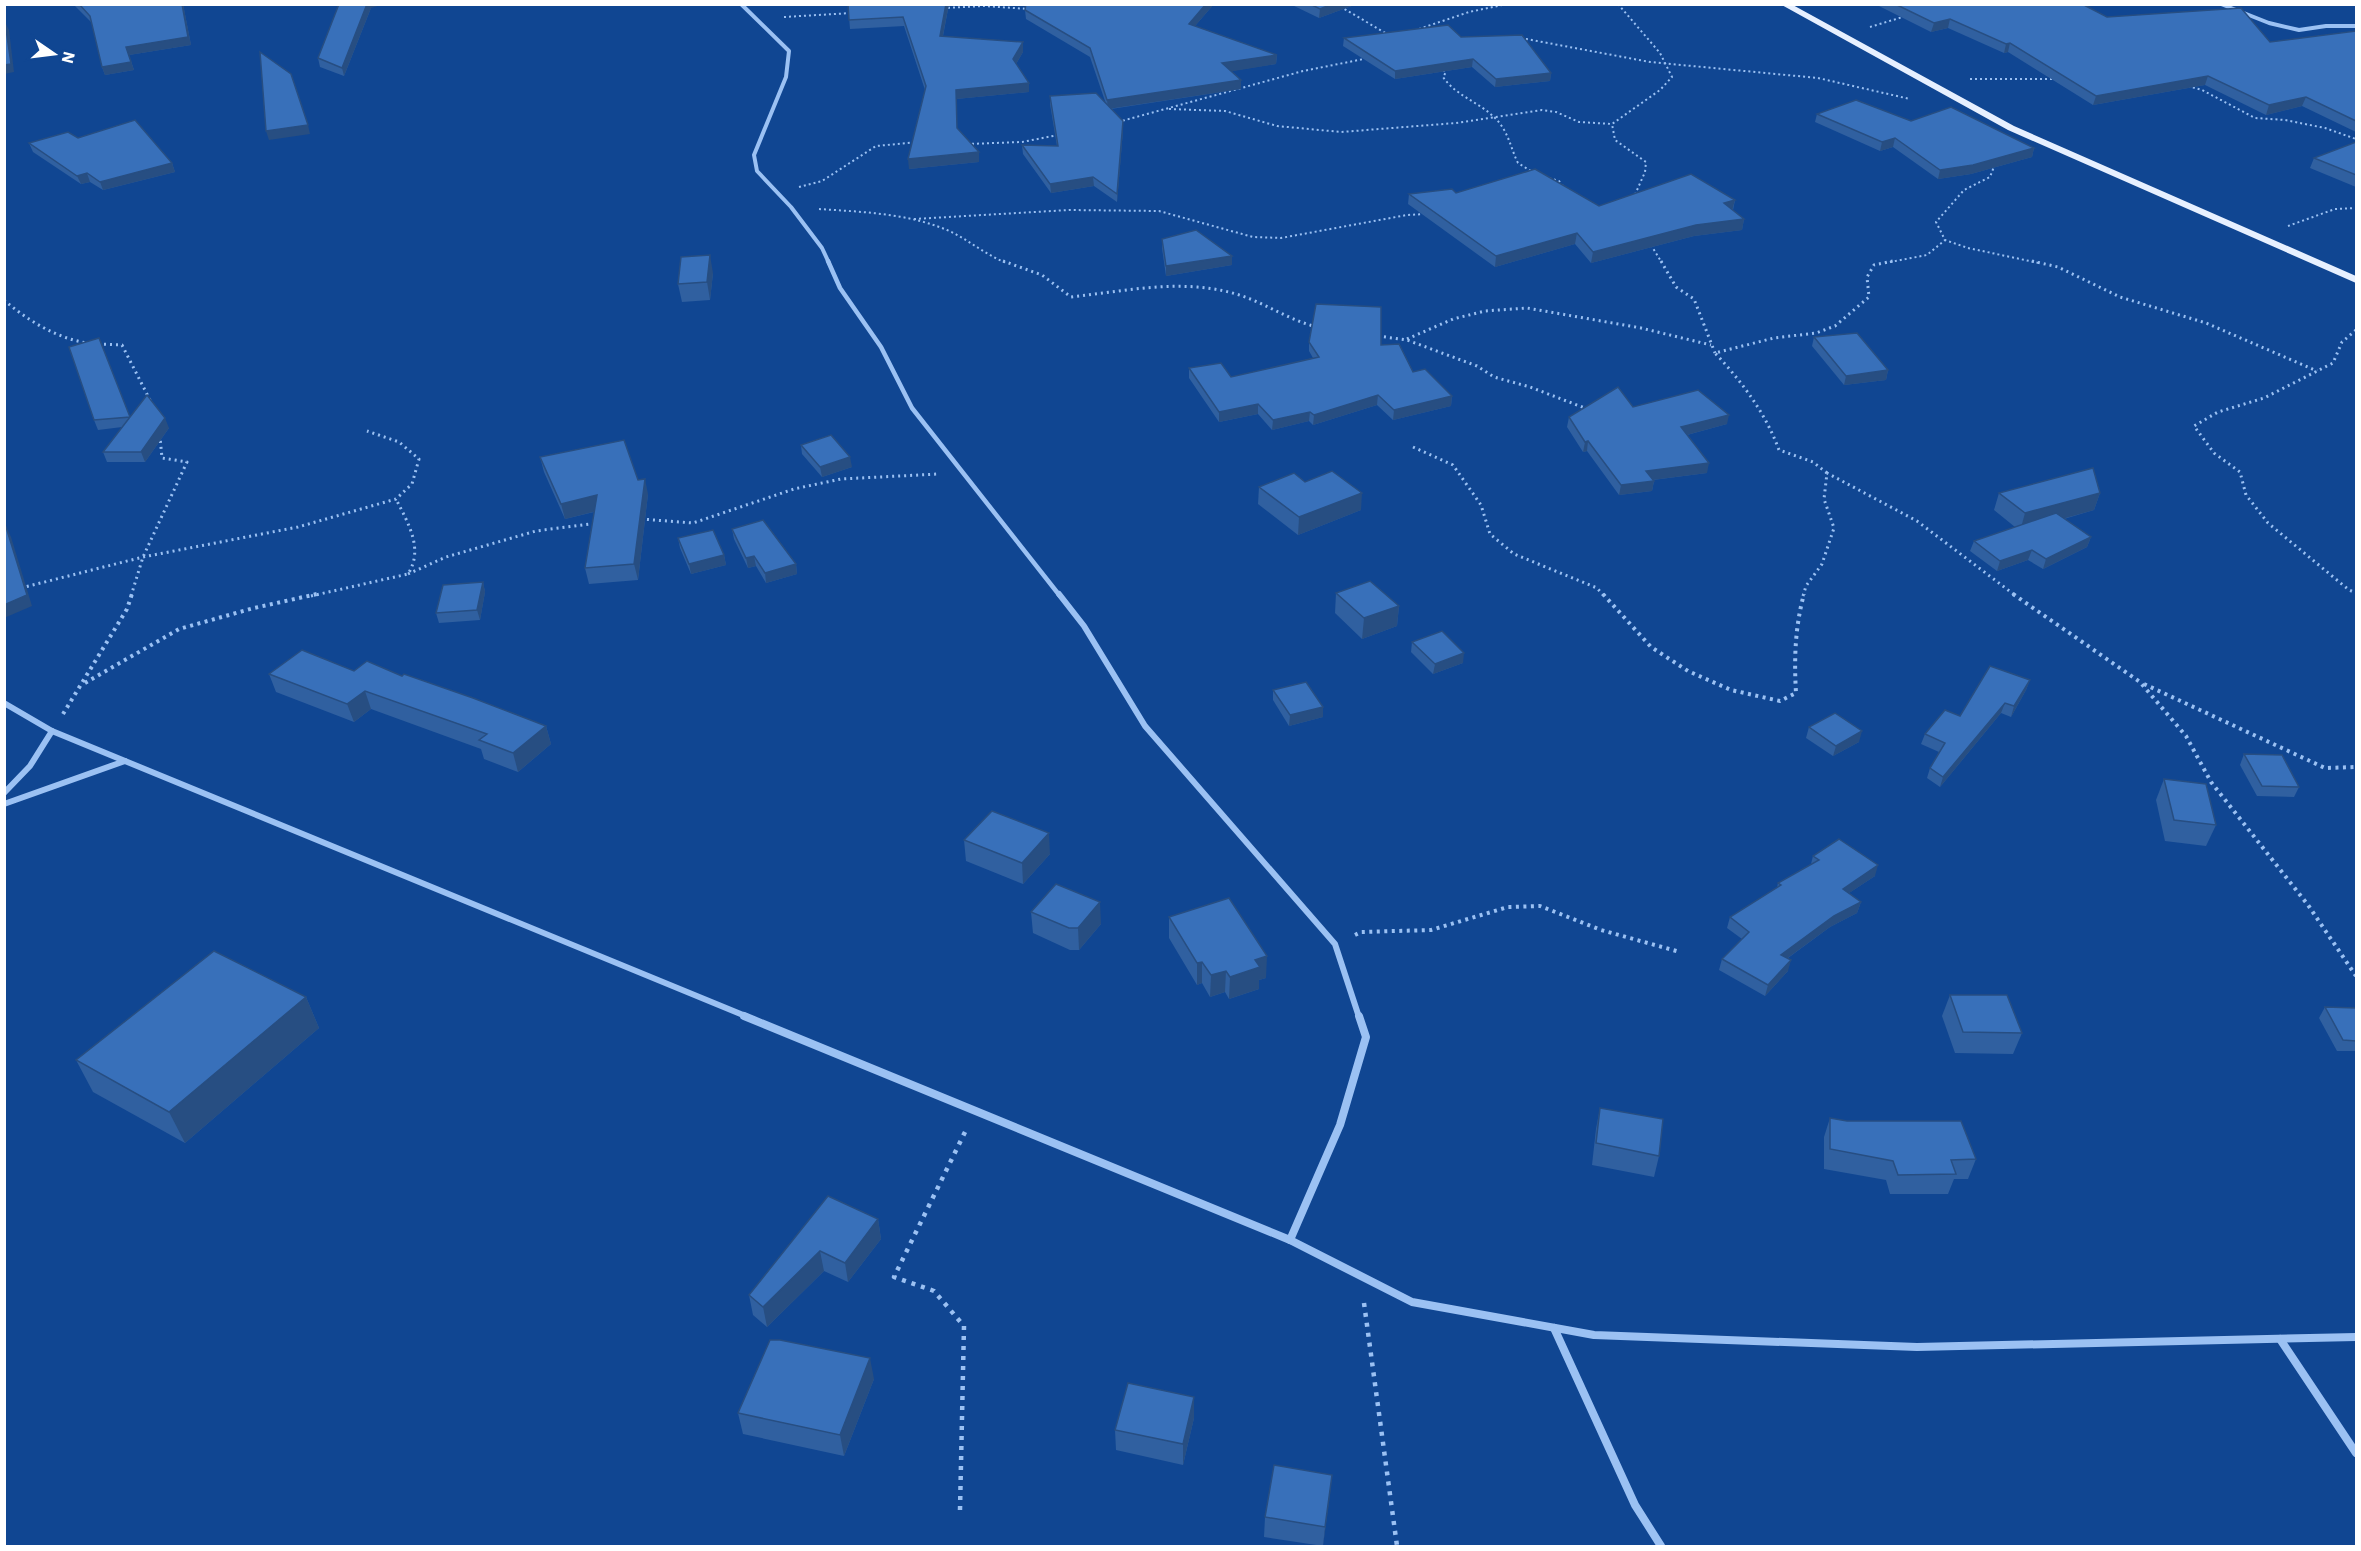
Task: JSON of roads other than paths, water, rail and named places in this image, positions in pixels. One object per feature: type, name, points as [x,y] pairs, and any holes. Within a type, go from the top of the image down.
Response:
[{"type":"main road","points":[[1784,4],[2011,128],[2356,280]]},
{"type":"street","points":[[741,4],[789,51],[786,77],[754,155],[757,171],[791,207],[822,248],[840,288],[881,347],[912,408],[1084,626],[1145,726],[1335,944],[1366,1036],[1340,1125],[1290,1240]]},
{"type":"street","points":[[2221,4],[2269,23],[2298,30],[2326,26],[2356,26]]},
{"type":"street","points":[[4,703],[52,731],[1290,1240],[1412,1302],[1594,1335],[1917,1347],[2356,1337]]},
{"type":"street","points":[[4,793],[30,766],[52,731]]},
{"type":"street","points":[[4,804],[125,761]]},
{"type":"street","points":[[1554,1328],[1635,1505],[1660,1546]]},
{"type":"street","points":[[2280,1339],[2356,1453]]}]
